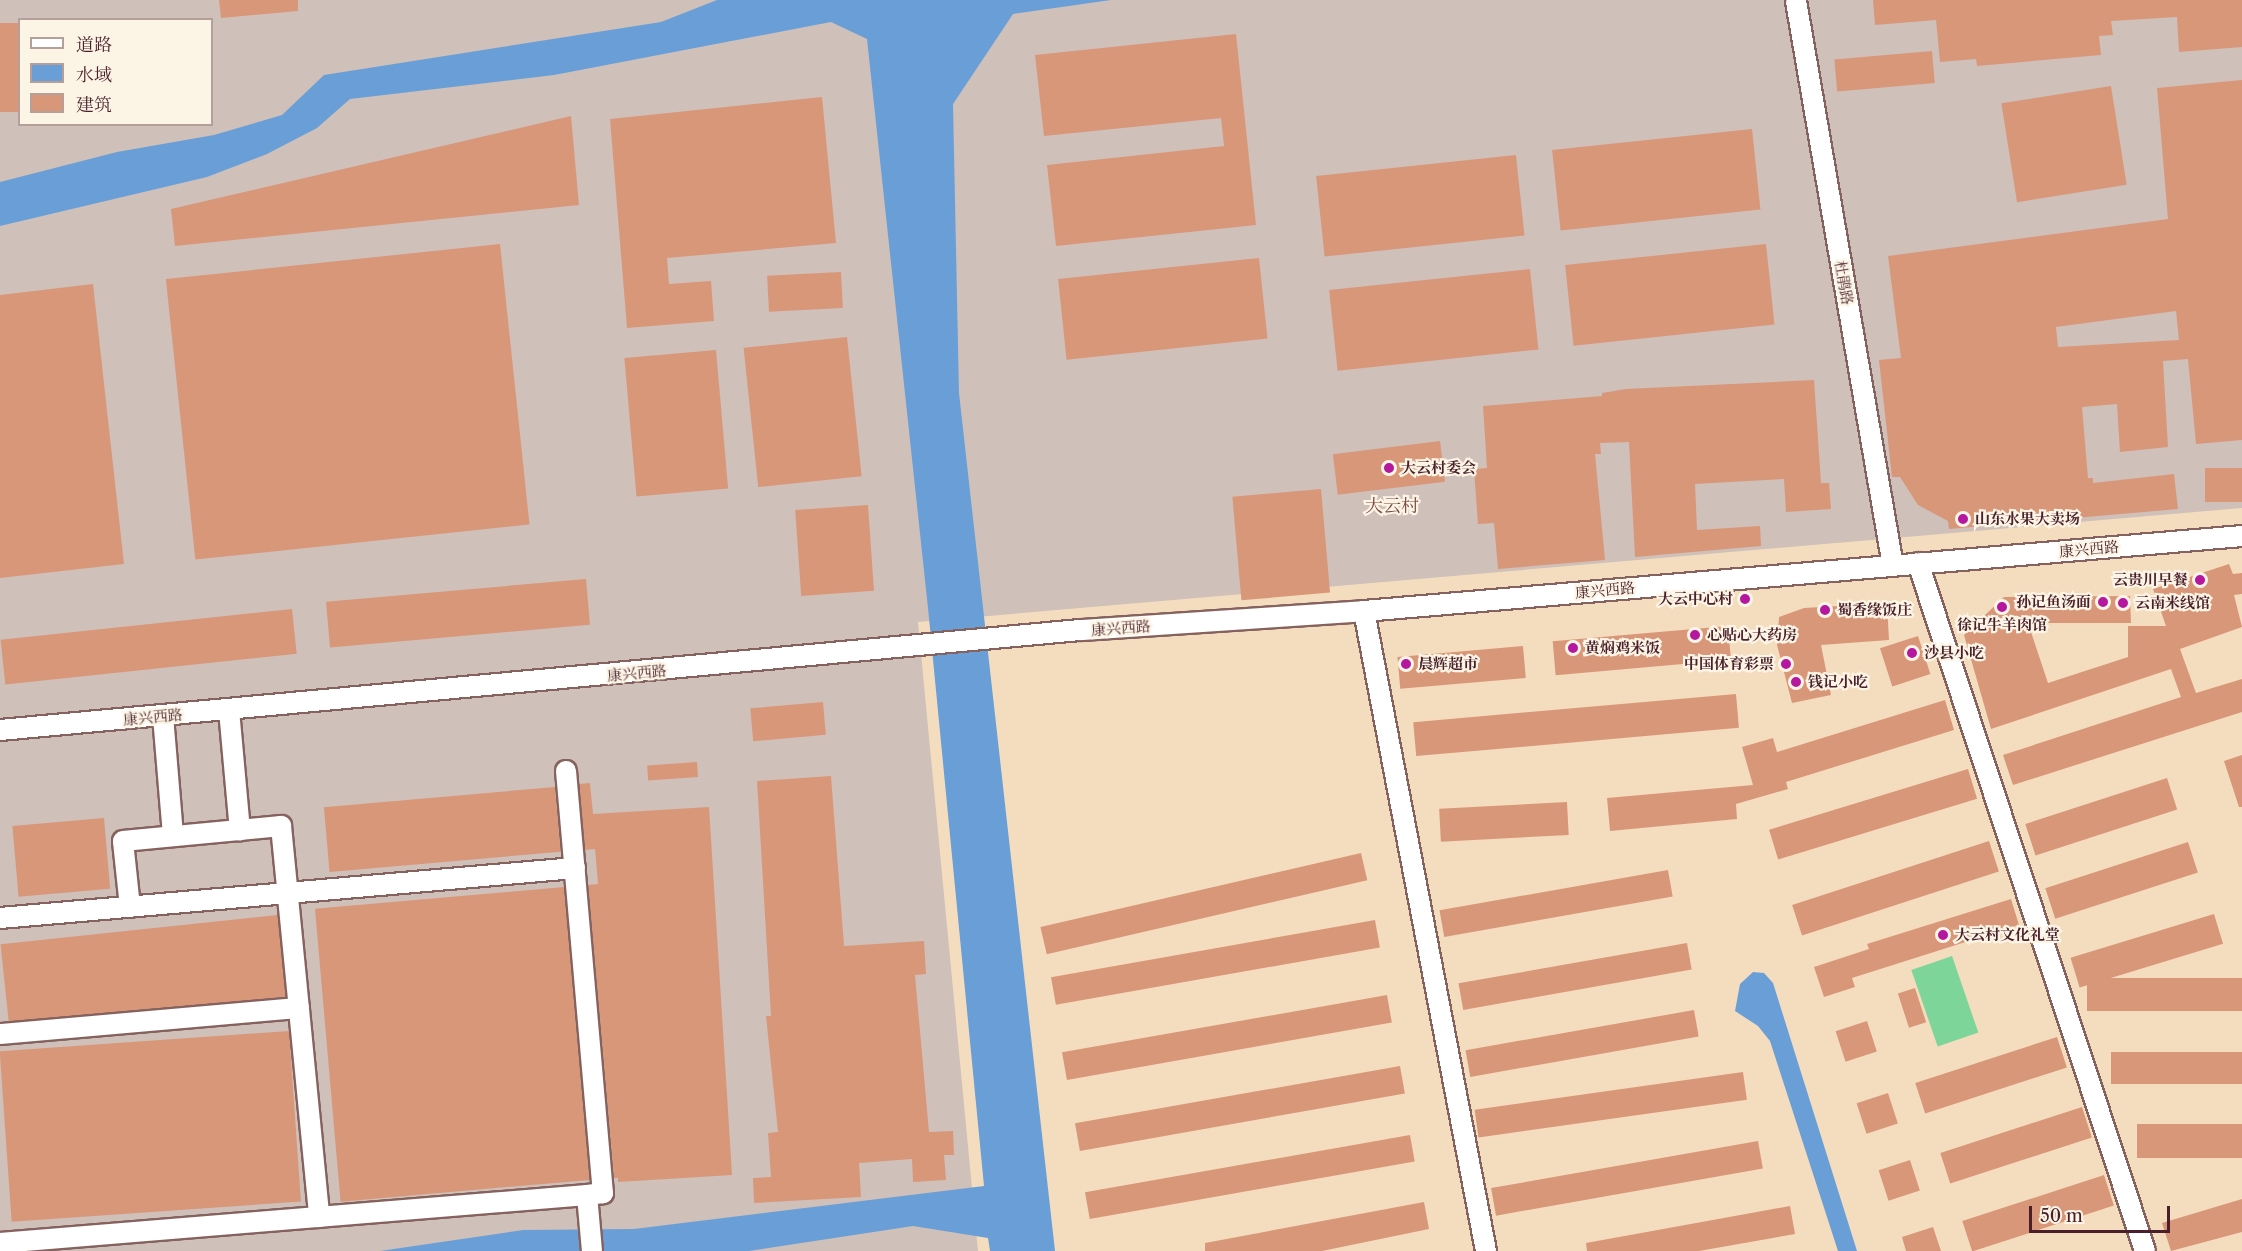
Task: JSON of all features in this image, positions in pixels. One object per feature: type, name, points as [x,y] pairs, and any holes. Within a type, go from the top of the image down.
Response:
[{"type":"street","name":"杜鹃路","points":[[1796,1],[1893,566]]},
{"type":"street","name":"康兴西路","points":[[0,730],[838,655],[1082,630],[1364,611],[2242,536]]},
{"type":"street","points":[[1918,563],[2145,1251]]},
{"type":"street","points":[[1364,611],[1486,1251]]},
{"type":"street","points":[[229,710],[240,830]]},
{"type":"street","points":[[163,716],[173,836]]},
{"type":"street","points":[[0,1243],[603,1193],[566,771]]},
{"type":"street","points":[[130,907],[123,841],[281,826],[319,1217]]},
{"type":"street","points":[[0,918],[575,868]]},
{"type":"street","points":[[0,1034],[299,1008]]},
{"type":"street","points":[[587,1195],[592,1251]]},
{"type":"shaded area","points":[[0,0],[2242,0],[2242,508],[918,622],[978,1251],[0,1251]]},
{"type":"green space","points":[[1952,956],[1978,1033],[1938,1047],[1911,970]]},
{"type":"water","points":[[717,0],[1111,0],[1013,14],[953,104],[959,393],[1055,1251],[990,1251],[988,1238],[913,1226],[749,1251],[380,1251],[523,1230],[634,1229],[984,1186],[928,608],[867,39],[831,22],[554,75],[350,99],[317,128],[267,154],[207,177],[0,226],[0,182],[117,152],[214,135],[282,115],[324,75],[661,22]]},
{"type":"water","points":[[1753,972],[1764,973],[1773,983],[1857,1251],[1838,1251],[1770,1041],[1758,1026],[1735,1011],[1740,984]]},
{"type":"building","points":[[219,0],[298,0],[298,11],[221,18]]},
{"type":"building","points":[[1873,0],[2242,0],[2242,47],[2179,52],[2177,17],[2111,21],[2113,35],[2099,36],[2101,55],[1977,66],[1976,59],[1940,62],[1936,20],[1875,25]]},
{"type":"building","points":[[0,23],[18,23],[18,112],[0,112]]},
{"type":"building","points":[[1236,34],[1256,225],[1056,246],[1047,165],[1224,146],[1221,118],[1044,136],[1035,55]]},
{"type":"building","points":[[1932,51],[1935,83],[1837,91],[1834,60]]},
{"type":"building","points":[[2242,80],[2242,440],[2196,444],[2188,359],[2163,361],[2168,447],[2120,452],[2117,404],[2082,407],[2088,478],[2093,478],[2093,483],[2174,474],[2178,509],[1949,529],[1948,521],[1918,505],[1900,477],[1892,477],[1879,360],[1901,358],[1888,256],[2168,219],[2157,88]],"holes":[[[2176,311],[2179,340],[2058,347],[2056,327]]]},
{"type":"building","points":[[2111,86],[2127,185],[2017,202],[2001,103]]},
{"type":"building","points":[[822,97],[836,243],[667,258],[669,284],[711,281],[714,321],[627,328],[610,119]]},
{"type":"building","points":[[571,116],[579,205],[175,246],[171,209]]},
{"type":"building","points":[[1752,129],[1760,210],[1561,231],[1552,150]]},
{"type":"building","points":[[1516,155],[1524,236],[1325,257],[1316,176]]},
{"type":"building","points":[[500,244],[529,524],[195,560],[166,279]]},
{"type":"building","points":[[1766,244],[1774,325],[1574,346],[1565,265]]},
{"type":"building","points":[[1259,258],[1267,339],[1067,360],[1058,279]]},
{"type":"building","points":[[1530,269],[1538,350],[1338,371],[1329,290]]},
{"type":"building","points":[[841,272],[843,308],[769,312],[767,276]]},
{"type":"building","points":[[93,284],[124,564],[0,578],[0,295]]},
{"type":"building","points":[[847,337],[862,476],[758,487],[744,348]]},
{"type":"building","points":[[716,350],[728,488],[636,496],[624,358]]},
{"type":"building","points":[[1814,380],[1821,483],[1829,483],[1831,509],[1786,512],[1784,479],[1695,484],[1697,530],[1760,526],[1761,546],[1635,557],[1629,442],[1600,443],[1601,454],[1595,454],[1605,560],[1498,569],[1494,523],[1478,524],[1474,469],[1487,468],[1483,406],[1602,396],[1602,393],[1626,389]]},
{"type":"building","name":"大云村委会","points":[[1440,441],[1445,482],[1338,495],[1333,454]]},
{"type":"building","points":[[2205,468],[2242,468],[2242,502],[2205,502]]},
{"type":"building","points":[[1321,489],[1330,593],[1241,600],[1232,497]]},
{"type":"building","points":[[868,505],[874,591],[801,596],[795,510]]},
{"type":"building","points":[[2229,564],[2233,574],[2242,573],[2242,594],[2234,595],[2242,627],[2180,649],[2196,693],[2242,679],[2242,712],[2013,785],[2003,755],[2181,697],[2171,669],[1991,729],[1964,635],[2004,597],[2130,596],[2131,623],[2028,623],[2048,683],[2128,657],[2128,626],[2166,626],[2153,589]]},
{"type":"building","points":[[586,579],[590,625],[330,648],[326,602]]},
{"type":"building","points":[[1887,603],[1889,640],[1821,645],[1831,695],[1792,703],[1777,645],[1779,617],[1804,608]]},
{"type":"building","points":[[292,609],[297,654],[5,684],[1,640]]},
{"type":"building","points":[[1728,626],[1731,660],[1556,675],[1553,641]]},
{"type":"building","points":[[1918,636],[1930,674],[1892,686],[1880,648]]},
{"type":"building","points":[[1523,646],[1526,678],[1400,689],[1397,657]]},
{"type":"building","points":[[1736,694],[1739,728],[1416,756],[1413,722]]},
{"type":"building","points":[[1945,700],[1954,730],[1786,782],[1788,789],[1736,804],[1737,819],[1610,831],[1607,798],[1753,785],[1742,747],[1773,738],[1777,752]]},
{"type":"building","points":[[823,702],[826,735],[753,741],[750,708]]},
{"type":"building","points":[[2242,755],[2242,807],[2239,807],[2224,761]]},
{"type":"building","points":[[697,762],[698,777],[648,780],[647,765]]},
{"type":"building","points":[[1968,769],[1977,799],[1778,859],[1769,830]]},
{"type":"building","points":[[831,776],[844,946],[924,941],[926,974],[915,975],[929,1132],[953,1131],[954,1155],[944,1155],[946,1180],[913,1182],[912,1159],[859,1163],[861,1197],[754,1203],[753,1178],[771,1177],[768,1133],[778,1132],[766,1016],[771,1016],[757,781]]},
{"type":"building","points":[[2167,778],[2177,809],[2035,855],[2025,824]]},
{"type":"building","points":[[590,783],[593,814],[709,807],[732,1175],[618,1182],[618,1178],[614,1178],[588,885],[598,884],[595,849],[585,850],[579,784]]},
{"type":"building","points":[[555,787],[561,852],[330,872],[324,807]]},
{"type":"building","points":[[1567,802],[1569,835],[1441,842],[1439,809]]},
{"type":"building","points":[[104,818],[110,889],[19,897],[12,826]]},
{"type":"building","points":[[1989,841],[1999,871],[1802,935],[1792,905]]},
{"type":"building","points":[[2188,842],[2198,872],[2055,919],[2045,888]]},
{"type":"building","points":[[1361,853],[1367,880],[1047,954],[1040,927]]},
{"type":"building","points":[[1668,870],[1673,897],[1444,937],[1440,910]]},
{"type":"building","points":[[564,887],[590,1180],[341,1202],[315,909]]},
{"type":"building","name":"大云村文化礼堂","points":[[2011,899],[2019,925],[1852,978],[1855,987],[1824,997],[1814,967],[1869,949],[1867,944]]},
{"type":"building","points":[[2214,914],[2223,944],[2080,988],[2071,958]]},
{"type":"building","points":[[278,915],[287,997],[9,1026],[1,944]]},
{"type":"building","points":[[1375,920],[1380,948],[1056,1005],[1051,977]]},
{"type":"building","points":[[1687,943],[1692,970],[1463,1010],[1459,983]]},
{"type":"building","points":[[2087,978],[2242,978],[2242,1011],[2087,1011]]},
{"type":"building","points":[[1915,988],[1926,1022],[1909,1028],[1898,994]]},
{"type":"building","points":[[1387,995],[1392,1023],[1067,1080],[1062,1052]]},
{"type":"building","points":[[1694,1010],[1699,1037],[1470,1077],[1466,1050]]},
{"type":"building","points":[[1867,1021],[1877,1051],[1846,1062],[1836,1031]]},
{"type":"building","points":[[289,1031],[301,1202],[12,1222],[0,1051]]},
{"type":"building","points":[[2057,1037],[2067,1067],[1925,1113],[1915,1083]]},
{"type":"building","points":[[2111,1052],[2242,1052],[2242,1084],[2111,1084]]},
{"type":"building","points":[[1400,1066],[1405,1094],[1080,1151],[1075,1123]]},
{"type":"building","points":[[1743,1072],[1747,1100],[1479,1137],[1475,1110]]},
{"type":"building","points":[[1888,1093],[1898,1123],[1867,1134],[1857,1103]]},
{"type":"building","points":[[2082,1107],[2092,1137],[1950,1183],[1940,1153]]},
{"type":"building","points":[[2137,1124],[2242,1124],[2242,1158],[2137,1158]]},
{"type":"building","points":[[1410,1135],[1415,1162],[1090,1219],[1085,1192]]},
{"type":"building","points":[[1758,1141],[1763,1169],[1496,1216],[1491,1188]]},
{"type":"building","points":[[1910,1160],[1920,1190],[1889,1201],[1879,1170]]},
{"type":"building","points":[[2104,1175],[2114,1205],[1974,1251],[1962,1221]]},
{"type":"building","points":[[2242,1199],[2242,1232],[2171,1251],[2162,1223]]},
{"type":"building","points":[[1424,1202],[1429,1229],[1322,1251],[1205,1251],[1205,1243]]},
{"type":"building","points":[[1790,1206],[1795,1234],[1699,1251],[1587,1251],[1586,1243]]},
{"type":"building","points":[[1933,1227],[1941,1251],[1906,1251],[1902,1237]]},
{"type":"place","name":"大云村委会","points":[[1389,468]]},
{"type":"place","name":"山东水果大卖场","points":[[1963,519]]},
{"type":"place","name":"云贵川早餐","points":[[2200,580]]},
{"type":"place","name":"大云中心村","points":[[1745,599]]},
{"type":"place","name":"孙记鱼汤面","points":[[2103,602]]},
{"type":"place","name":"云南米线馆","points":[[2123,603]]},
{"type":"place","name":"徐记牛羊肉馆","points":[[2002,607]]},
{"type":"place","name":"蜀香缘饭庄","points":[[1825,610]]},
{"type":"place","name":"心贴心大药房","points":[[1695,635]]},
{"type":"place","name":"黄焖鸡米饭","points":[[1573,648]]},
{"type":"place","name":"沙县小吃","points":[[1912,653]]},
{"type":"place","name":"晨辉超市","points":[[1406,664]]},
{"type":"place","name":"中国体育彩票","points":[[1786,664]]},
{"type":"place","name":"钱记小吃","points":[[1796,682]]},
{"type":"place","name":"大云村文化礼堂","points":[[1943,935]]},
{"type":"district","name":"大云村","points":[[1392,506]]}]
